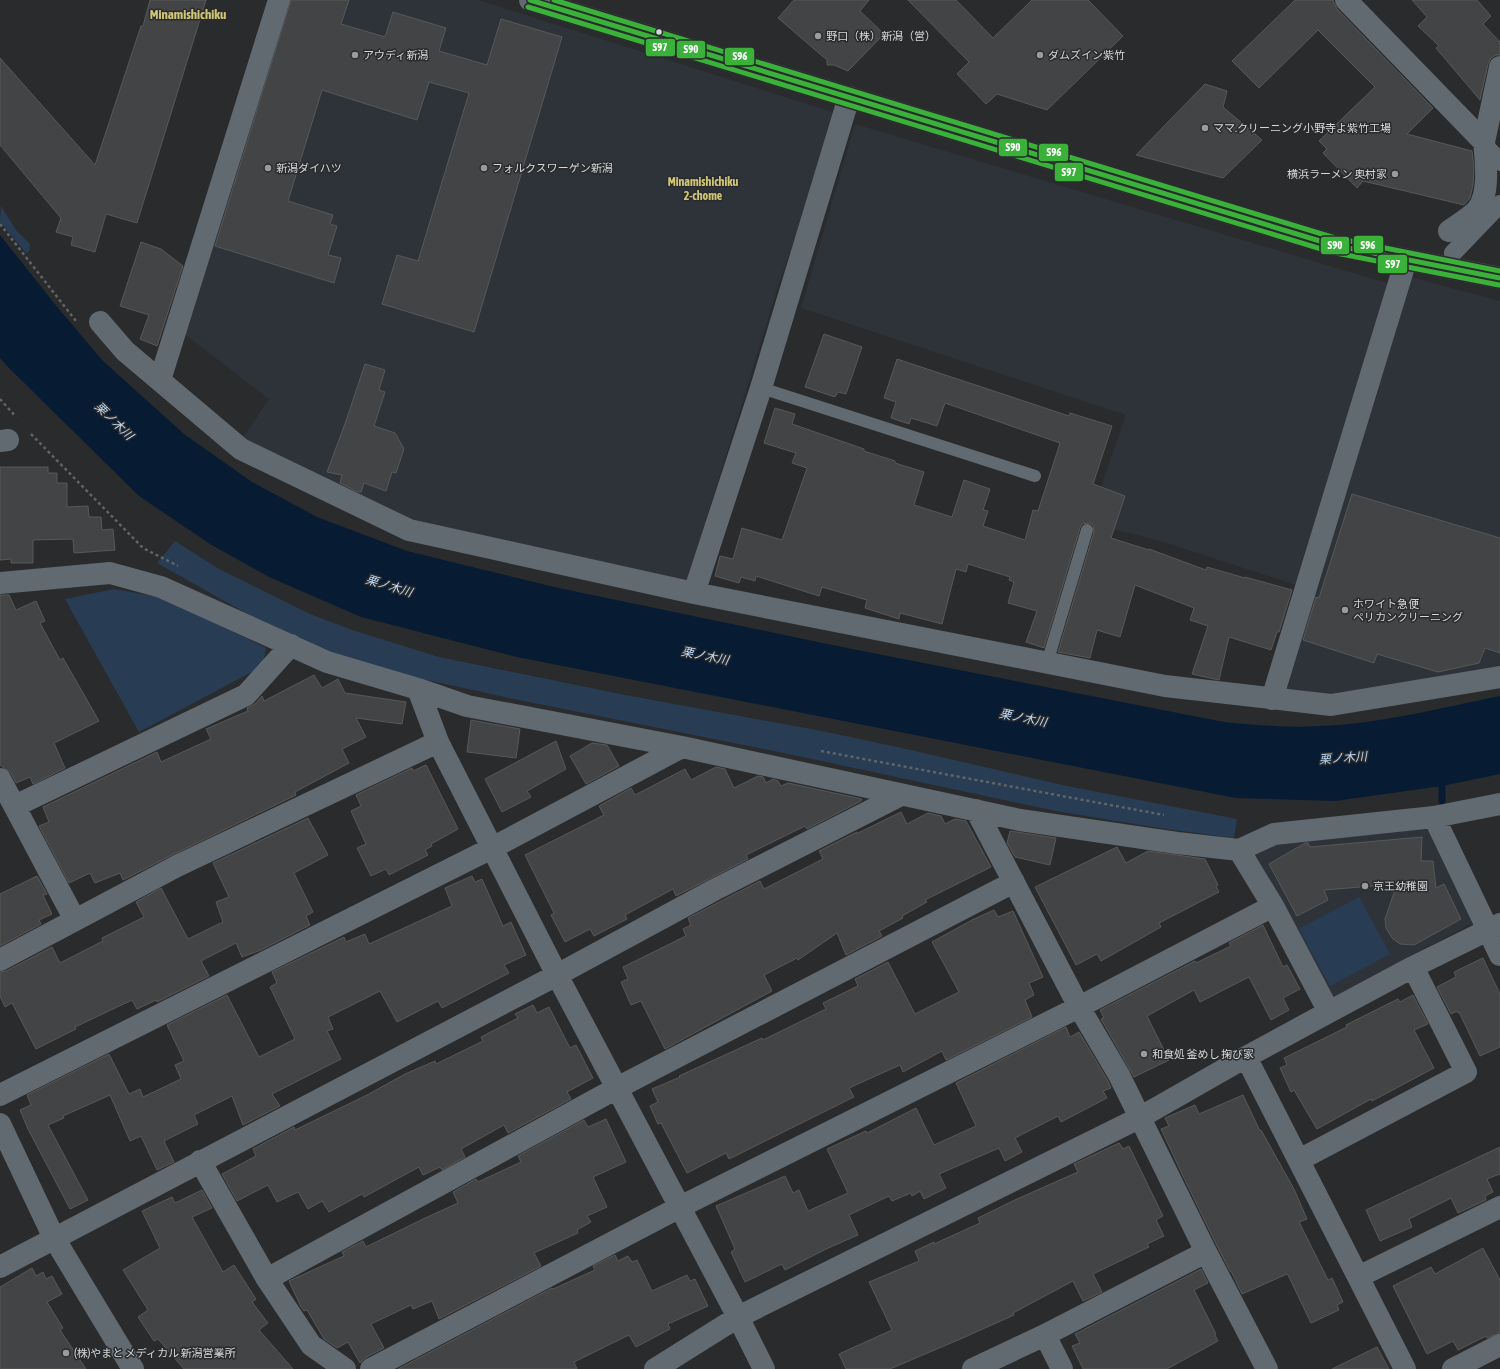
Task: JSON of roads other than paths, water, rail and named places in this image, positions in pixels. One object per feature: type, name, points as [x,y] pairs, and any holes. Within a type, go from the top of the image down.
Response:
[{"type":"main road","points":[[530,0],[1333,245],[1500,278]]},
{"type":"street","points":[[160,380],[279,0]]},
{"type":"street","points":[[1346,0],[1491,151]]},
{"type":"street","points":[[1449,231],[1477,210],[1484,195],[1486,165],[1491,151],[1500,67]]},
{"type":"street","points":[[694,593],[761,388],[849,97]]},
{"type":"street","points":[[1453,254],[1500,204]]},
{"type":"street","points":[[1272,699],[1406,260]]},
{"type":"street","points":[[100,322],[125,351],[241,449],[409,530],[694,593],[1165,686],[1331,705],[1500,677]]},
{"type":"street","points":[[0,583],[110,573],[161,587],[327,662],[418,689],[467,706],[682,747],[1027,821],[1177,843],[1239,850],[1274,834],[1434,817],[1500,804]]},
{"type":"street","points":[[15,806],[246,694],[291,645]]},
{"type":"street","points":[[418,689],[438,742],[557,975],[764,1369]]},
{"type":"street","points":[[0,960],[177,866],[438,742]]},
{"type":"street","points":[[0,1095],[492,848],[682,747]]},
{"type":"street","points":[[0,779],[75,920]]},
{"type":"street","points":[[0,1267],[557,975],[714,890],[901,794]]},
{"type":"street","points":[[976,810],[1079,1007],[1119,1075],[1206,1252],[1267,1369]]},
{"type":"street","points":[[1434,817],[1494,927],[1500,955]]},
{"type":"street","points":[[1239,850],[1272,906],[1329,1012]]},
{"type":"street","points":[[267,1279],[617,1088],[1014,882]]},
{"type":"street","points":[[371,1369],[680,1207],[1079,1007],[1272,906]]},
{"type":"street","points":[[655,1369],[738,1317],[1139,1118],[1329,1012],[1494,927]]},
{"type":"street","points":[[1298,1160],[1466,1072],[1413,968]]},
{"type":"street","points":[[1246,1057],[1405,1369]]},
{"type":"street","points":[[0,1124],[54,1238],[133,1369]]},
{"type":"street","points":[[200,1161],[267,1279],[311,1345],[345,1369]]},
{"type":"street","points":[[1358,1277],[1500,1207]]},
{"type":"street","points":[[973,1369],[1044,1335],[1206,1252]]},
{"type":"street","points":[[1044,1335],[1062,1369]]},
{"type":"street","points":[[1453,1369],[1500,1345]]},
{"type":"lane","points":[[761,388],[1035,476]]},
{"type":"lane","points":[[1048,663],[1087,530]]},
{"type":"water","name":"栗ノ木川","points":[[0,235],[102,360],[184,434],[252,482],[317,517],[407,551],[554,587],[837,646],[1224,722],[1307,727],[1342,725],[1410,715],[1500,696],[1500,774],[1442,786],[1335,801],[1236,798],[517,657],[361,617],[269,577],[210,544],[139,496],[8,367],[0,358]]},
{"type":"waterway","points":[[1442,786],[1442,801]]},
{"type":"place","name":"野口（株）新潟（営）","points":[[818,36]]},
{"type":"place","name":"アウディ新潟","points":[[355,55]]},
{"type":"place","name":"ダムズイン紫竹","points":[[1040,55]]},
{"type":"place","name":"ママ.クリーニング小野寺よ紫竹工場","points":[[1205,128]]},
{"type":"place","name":"新潟ダイハツ","points":[[268,168]]},
{"type":"place","name":"フォルクスワーゲン新潟","points":[[484,168]]},
{"type":"place","name":"横浜ラーメン 奥村家","points":[[1395,174]]},
{"type":"place","name":"ホワイト急便 ペリカンクリーニング","points":[[1345,610]]},
{"type":"place","name":"京王幼稚園","points":[[1365,886]]},
{"type":"place","name":"和食処 釜めし 掬び家","points":[[1144,1054]]},
{"type":"place","name":"(株)やまと メディカル 新潟営業所","points":[[66,1353]]},
{"type":"district","name":"Minamishichiku","points":[[188,14]]},
{"type":"district","name":"Minamishichiku 2-chome","points":[[703,189]]}]
